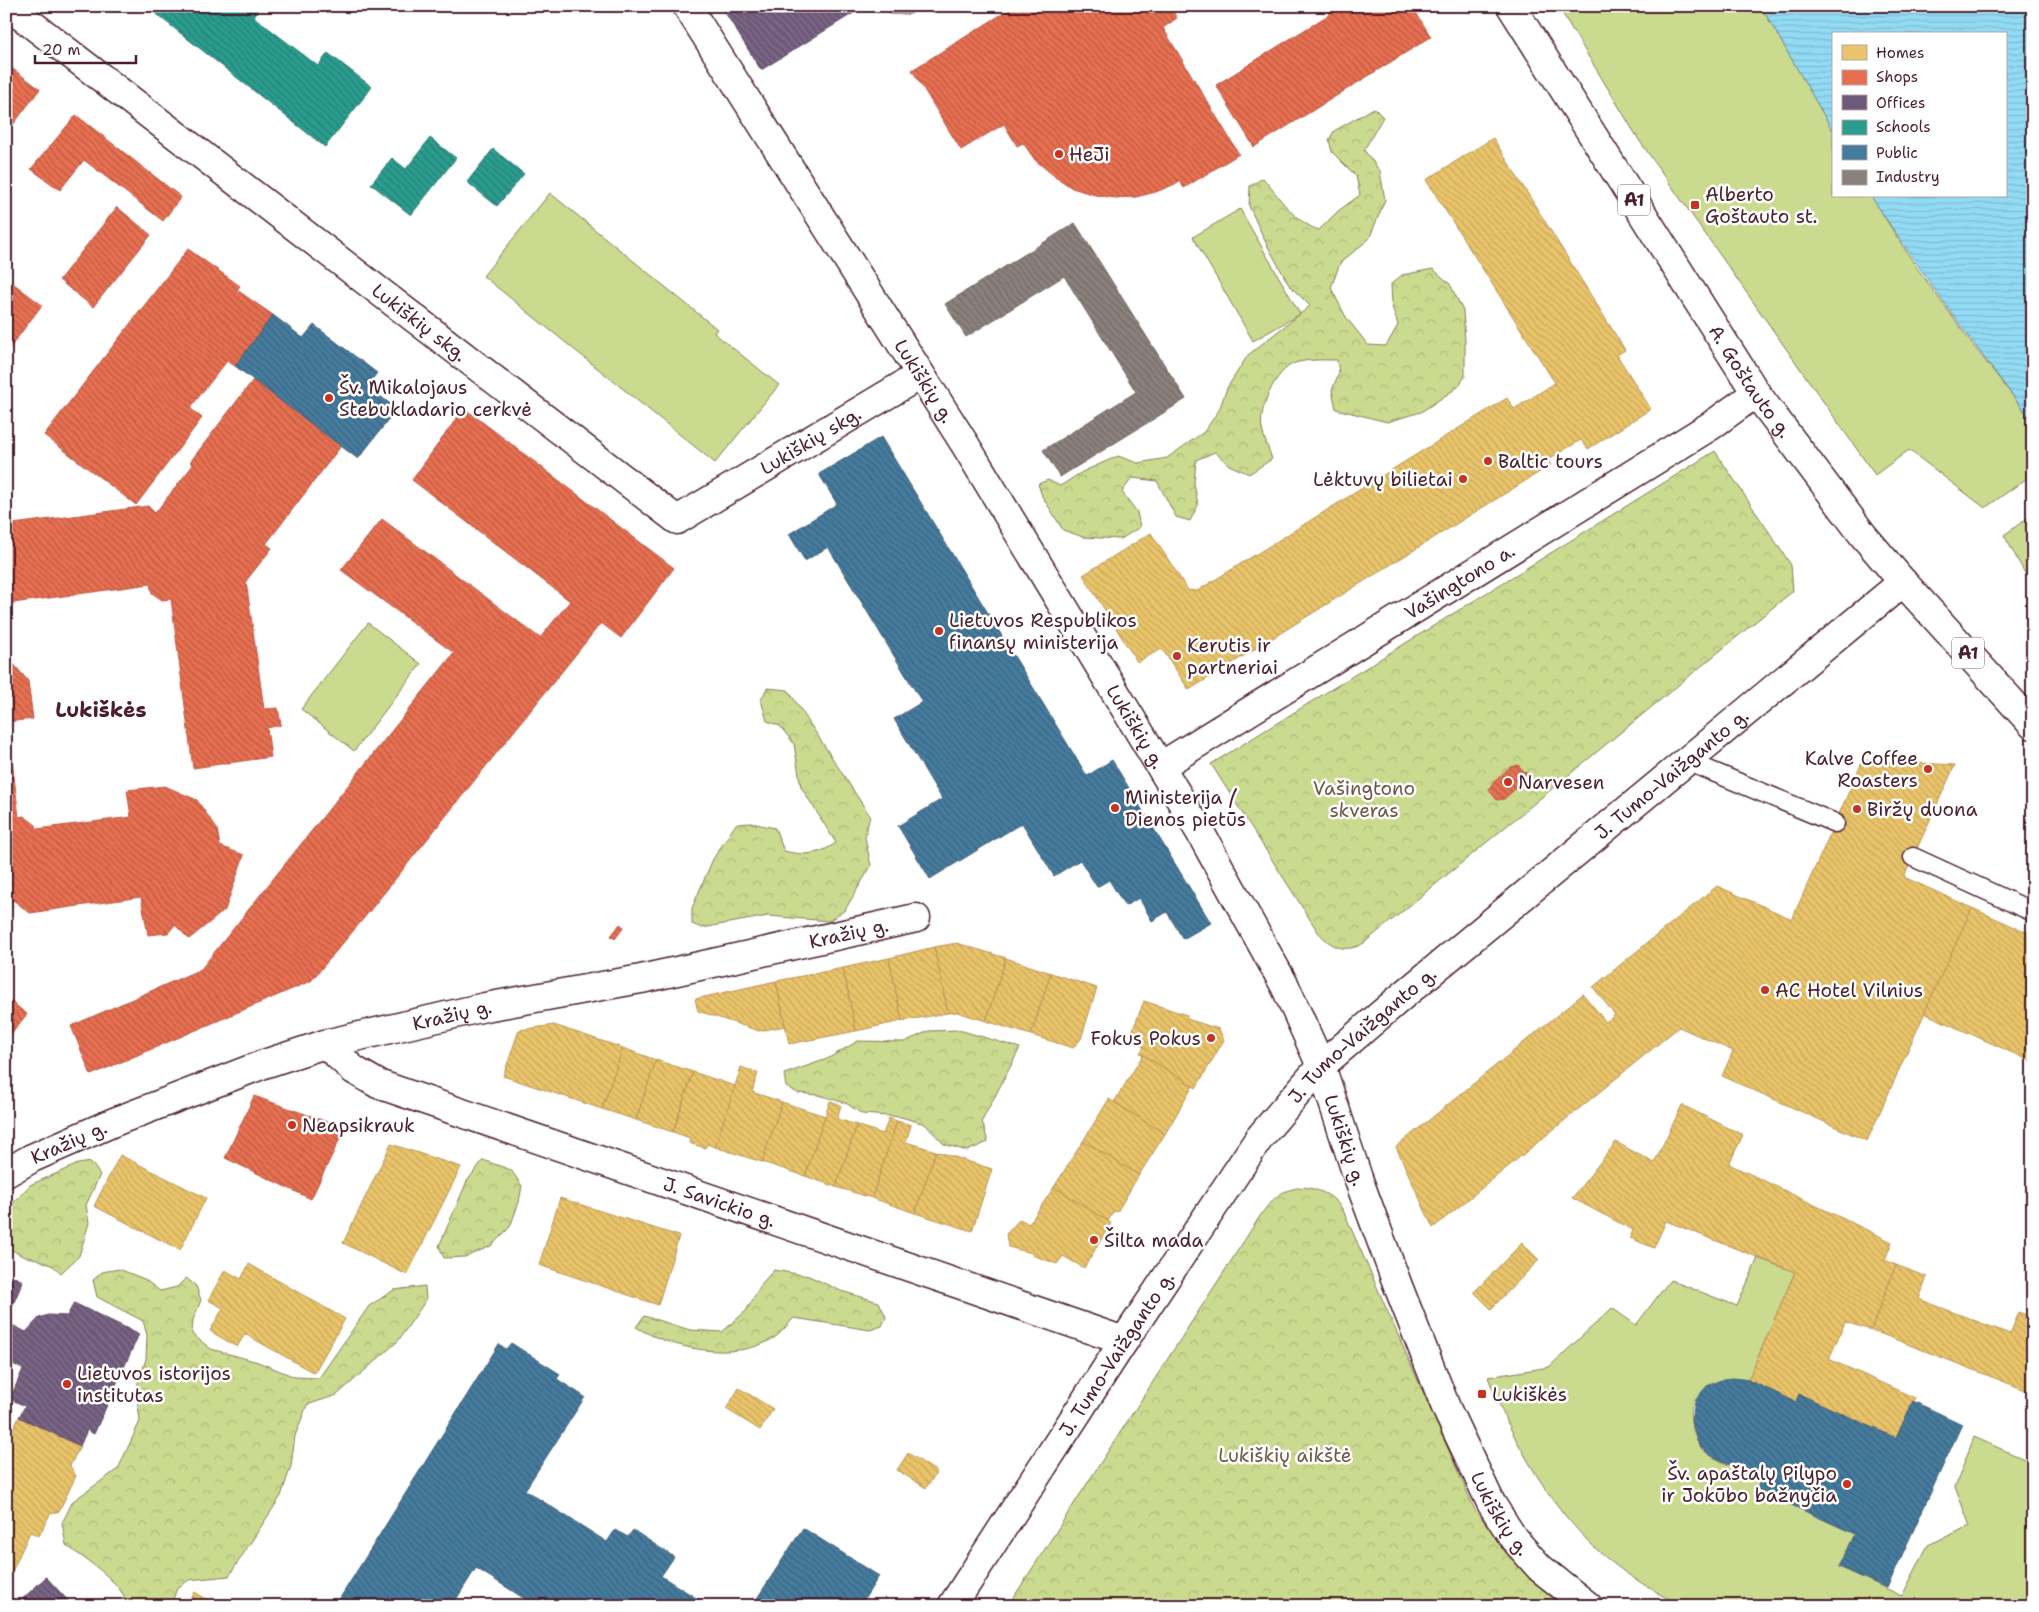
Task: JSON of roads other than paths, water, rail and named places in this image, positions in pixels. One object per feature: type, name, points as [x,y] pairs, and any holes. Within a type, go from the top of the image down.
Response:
[{"type":"street","name":"Lukiškių skg.","points":[[8,6],[677,520],[920,375]]},
{"type":"street","name":"Lukiškių g.","points":[[687,6],[920,375],[1200,832],[1285,986],[1321,1066],[1358,1178],[1398,1286],[1447,1410],[1478,1478],[1514,1540],[1540,1568],[1588,1606]]},
{"type":"street","name":"A. Goštauto g.","points":[[1511,6],[1756,393],[1863,535],[1903,582],[2033,725]]},
{"type":"street","name":"Vašingtono a.","points":[[1161,766],[1712,425],[1756,393]]},
{"type":"street","name":"J. Tumo-Vaižganto g.","points":[[952,1606],[1124,1340],[1260,1137],[1321,1066],[1400,998],[1903,582]]},
{"type":"street","name":"Kražių g.","points":[[6,1172],[32,1158],[114,1122],[264,1064],[325,1044],[485,1007],[641,979],[916,918]]},
{"type":"street","name":"J. Savickio g.","points":[[325,1044],[338,1058],[378,1084],[1124,1340]]},
{"type":"lane","points":[[1687,761],[1835,823]]},
{"type":"lane","points":[[1913,857],[2033,912]]},
{"type":"water","points":[[1761,6],[2033,6],[2033,422],[1950,310],[1872,198],[2006,198],[2006,32],[1832,32],[1832,129]]},
{"type":"place","name":"HeJi","points":[[1059,154]]},
{"type":"place","name":"Alberto Goštauto st.","points":[[1695,205]]},
{"type":"place","name":"Šv. Mikalojaus Stebukladario cerkvė","points":[[329,398]]},
{"type":"place","name":"Baltic tours","points":[[1488,461]]},
{"type":"place","name":"Lėktuvų bilietai","points":[[1463,479]]},
{"type":"place","name":"Lietuvos Respublikos finansų ministerija","points":[[939,631]]},
{"type":"place","name":"Kerutis ir partneriai","points":[[1177,656]]},
{"type":"place","name":"Kalve Coffee Roasters","points":[[1928,769]]},
{"type":"place","name":"Narvesen","points":[[1508,782]]},
{"type":"place","name":"Ministerija / Dienos pietūs","points":[[1115,808]]},
{"type":"place","name":"Biržų duona","points":[[1857,809]]},
{"type":"place","name":"AC Hotel Vilnius","points":[[1765,990]]},
{"type":"place","name":"Fokus Pokus","points":[[1211,1038]]},
{"type":"place","name":"Neapsikrauk","points":[[292,1125]]},
{"type":"place","name":"Šilta mada","points":[[1094,1240]]},
{"type":"place","name":"Lietuvos istorijos institutas","points":[[67,1384]]},
{"type":"place","name":"Lukiškės","points":[[1482,1394]]},
{"type":"place","name":"Šv. apaštalų Pilypo ir Jokūbo bažnyčia","points":[[1847,1484]]},
{"type":"district","name":"Lukiškės","points":[[101,710]]},
{"type":"park label","name":"Vašingtono skveras","points":[[1364,799]]},
{"type":"park label","name":"Lukiškių aikštė","points":[[1285,1455]]}]
